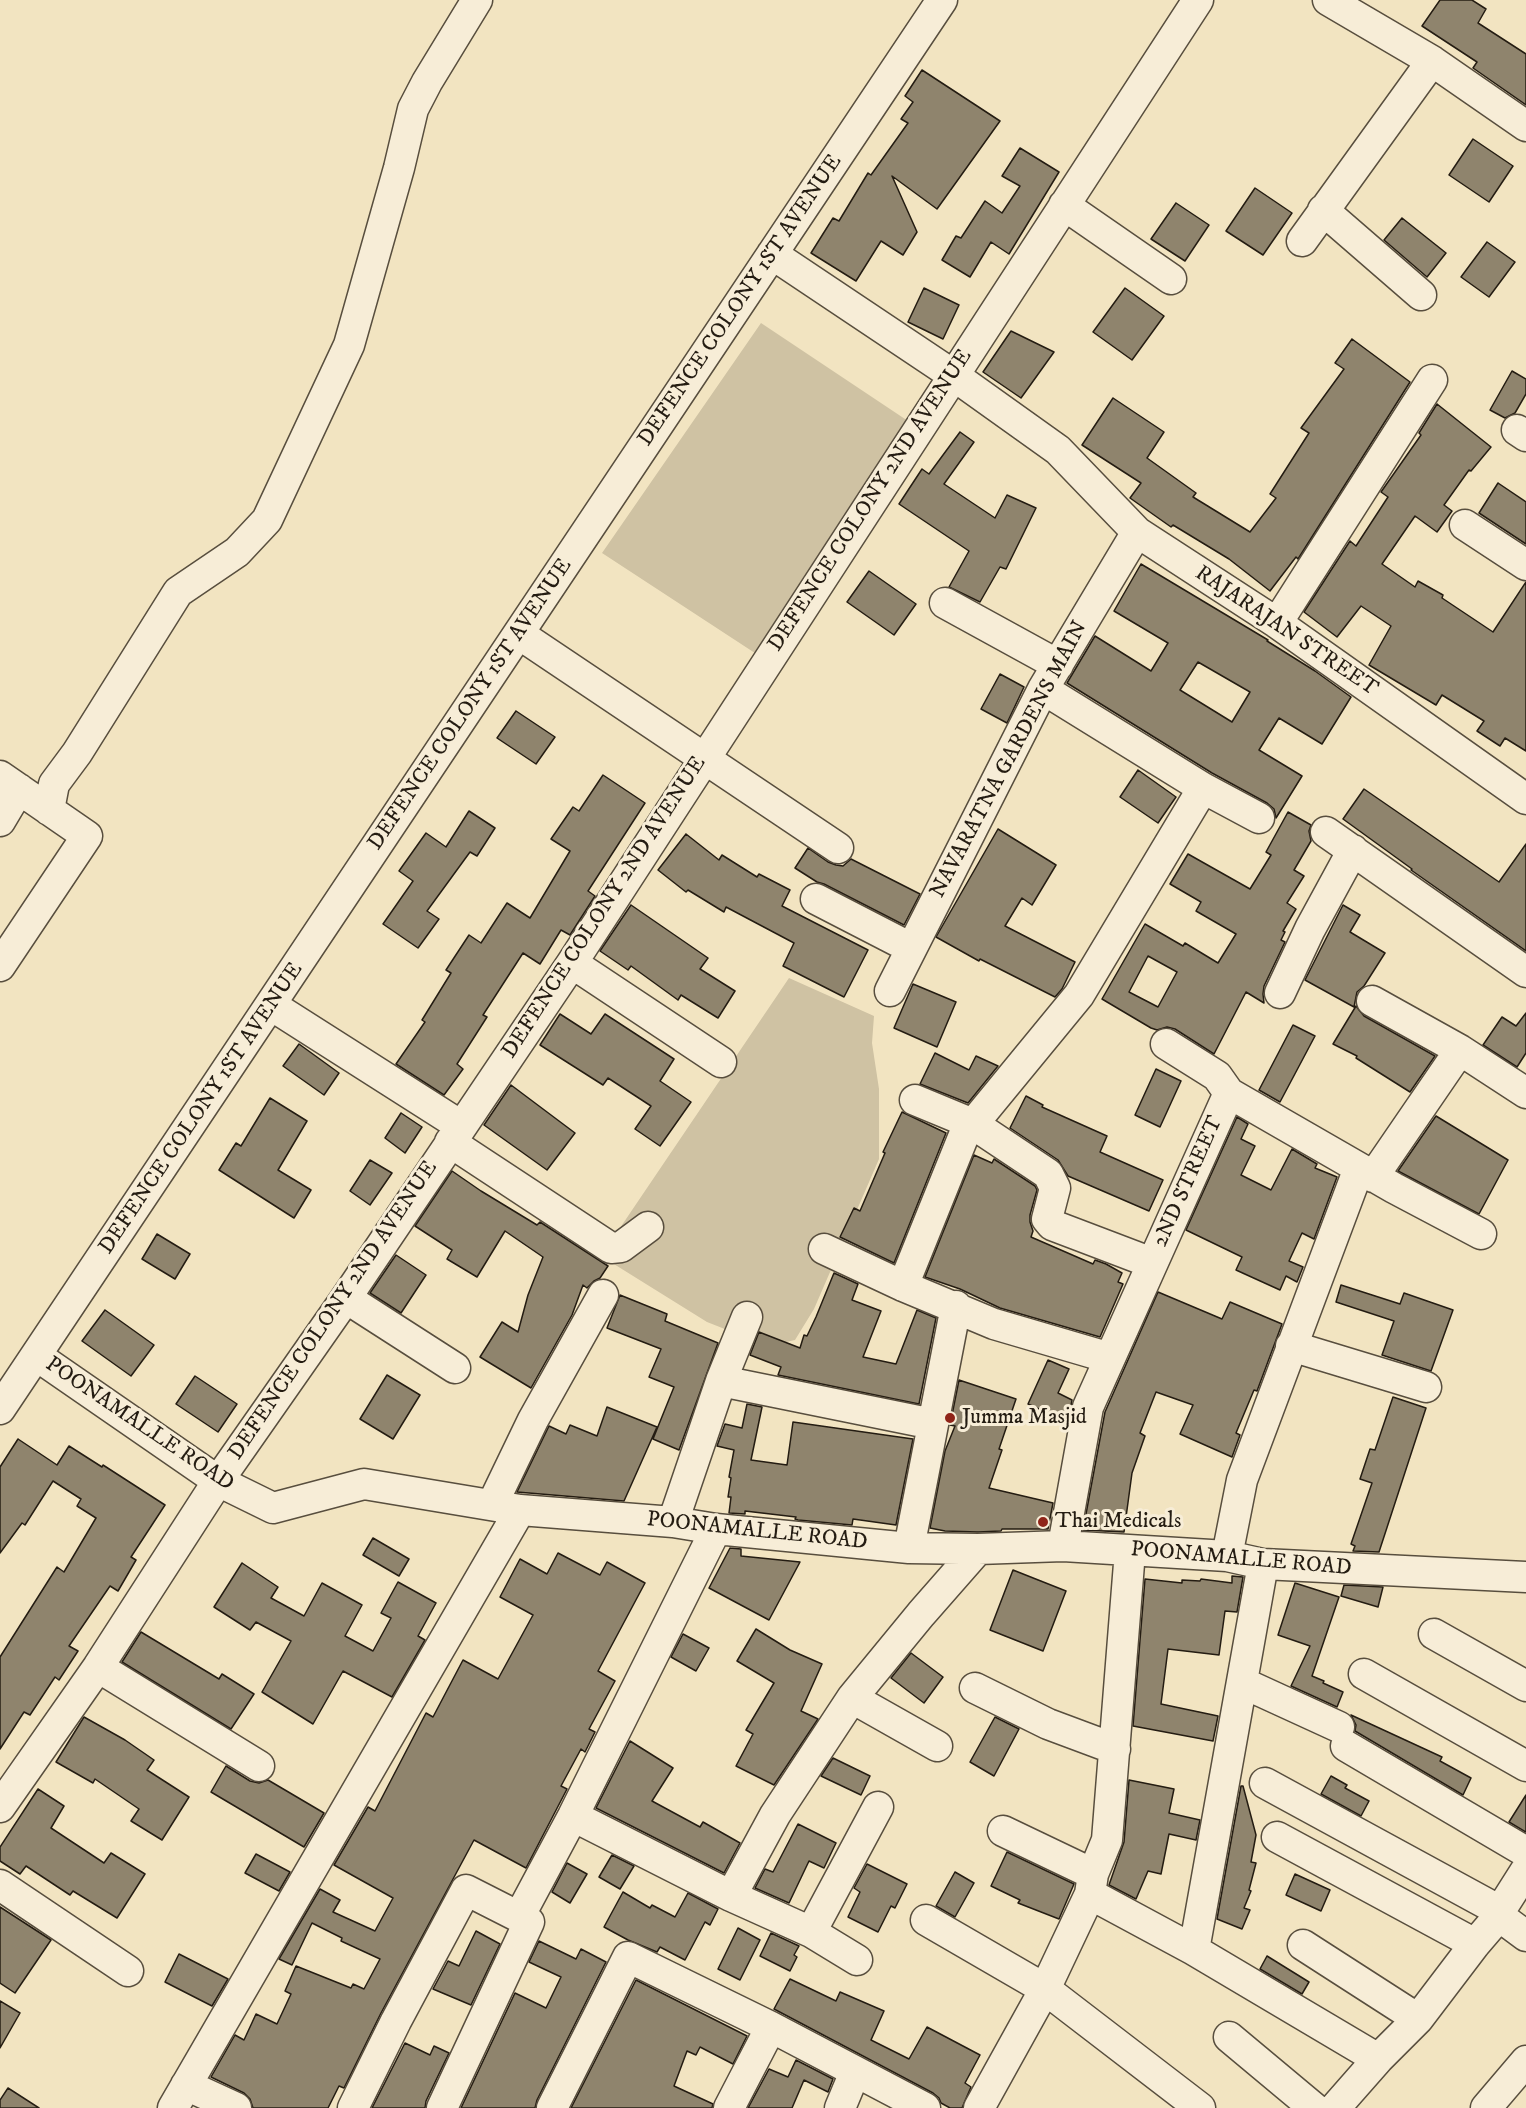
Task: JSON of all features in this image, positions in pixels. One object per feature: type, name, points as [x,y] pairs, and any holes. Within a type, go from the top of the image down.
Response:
[{"type":"street","points":[[49,810],[54,784],[77,753],[178,592],[237,552],[267,520],[349,345],[399,168],[413,109],[477,0]]},
{"type":"street","name":"DEFENCE COLONY 1ST AVENUE","points":[[0,1409],[942,0]]},
{"type":"street","name":"DEFENCE COLONY 2ND AVENUE","points":[[0,1807],[98,1667],[218,1481],[346,1298],[572,963],[1198,0]]},
{"type":"street","points":[[1328,0],[1432,61],[1526,126]]},
{"type":"street","points":[[1302,241],[1432,61]]},
{"type":"street","points":[[1064,205],[1171,279]]},
{"type":"street","points":[[1323,210],[1422,295]]},
{"type":"street","name":"RAJARAJAN STREET","points":[[772,254],[953,375],[1058,450],[1137,532],[1277,623],[1526,799]]},
{"type":"street","points":[[1277,623],[1432,380]]},
{"type":"street","points":[[1465,525],[1526,566]]},
{"type":"street","name":"NAVARATNA GARDENS MAIN","points":[[890,991],[1050,677],[1137,532]]},
{"type":"street","points":[[945,603],[1203,788],[1259,818]]},
{"type":"street","points":[[519,634],[838,848]]},
{"type":"street","points":[[0,821],[10,782],[87,836],[0,966]]},
{"type":"street","points":[[903,1286],[960,1146],[973,1124],[1079,994],[1203,788]]},
{"type":"street","points":[[1326,832],[1526,972]]},
{"type":"street","points":[[1280,993],[1310,929],[1353,850]]},
{"type":"street","points":[[816,899],[911,948]]},
{"type":"street","points":[[572,963],[721,1062]]},
{"type":"street","points":[[1372,1001],[1460,1050],[1526,1093]]},
{"type":"street","points":[[271,1005],[456,1134],[611,1248],[621,1247],[648,1227]]},
{"type":"street","points":[[1166,1044],[1217,1076],[1229,1093]]},
{"type":"street","points":[[1227,1556],[1242,1480],[1291,1346],[1366,1172],[1460,1050]]},
{"type":"street","name":"2ND STREET","points":[[1063,1546],[1088,1407],[1229,1093],[1366,1172],[1481,1234]]},
{"type":"street","points":[[915,1100],[973,1124],[1048,1174],[1055,1188],[1047,1219],[1053,1225],[1152,1263]]},
{"type":"street","points":[[824,1249],[903,1286],[956,1306],[994,1324],[1110,1358]]},
{"type":"street","points":[[236,2108],[179,2097],[506,1508],[533,1420],[603,1295]]},
{"type":"street","points":[[346,1298],[455,1368]]},
{"type":"street","points":[[909,1548],[956,1306]]},
{"type":"street","points":[[673,1522],[721,1382],[747,1317]]},
{"type":"street","points":[[1291,1346],[1426,1387]]},
{"type":"street","name":"POONAMALLE ROAD","points":[[37,1356],[218,1481],[273,1508],[364,1484],[506,1508],[673,1522],[716,1529],[909,1548],[978,1549],[1063,1546],[1227,1556],[1263,1564],[1526,1577]]},
{"type":"street","points":[[721,1382],[933,1424]]},
{"type":"street","points":[[519,1917],[573,1816],[716,1529]]},
{"type":"street","points":[[731,1896],[775,1815],[852,1698],[978,1549]]},
{"type":"street","points":[[979,2108],[1045,1989],[1091,1884],[1107,1840],[1130,1551]]},
{"type":"street","points":[[1194,1950],[1244,1681],[1263,1564]]},
{"type":"street","points":[[1434,1634],[1526,1686]]},
{"type":"street","points":[[98,1667],[259,1766]]},
{"type":"street","points":[[1364,1674],[1526,1766]]},
{"type":"street","points":[[1244,1681],[1243,1683],[1343,1737],[1526,1851]]},
{"type":"street","points":[[975,1688],[1048,1724],[1115,1749]]},
{"type":"street","points":[[852,1698],[937,1746]]},
{"type":"street","points":[[1265,1783],[1500,1914],[1526,1935]]},
{"type":"street","points":[[811,1932],[878,1807]]},
{"type":"street","points":[[573,1816],[731,1896],[811,1932],[857,1960]]},
{"type":"street","points":[[1003,1831],[1194,1950],[1378,2059]]},
{"type":"street","points":[[1277,1837],[1475,1944]]},
{"type":"street","points":[[1335,2108],[1378,2059],[1418,2019],[1500,1914],[1526,1870]]},
{"type":"street","points":[[0,1885],[128,1971]]},
{"type":"street","points":[[352,2108],[466,1890],[529,1922],[442,2108]]},
{"type":"street","points":[[926,1920],[1045,1989],[1200,2108]]},
{"type":"street","points":[[1303,1945],[1418,2019]]},
{"type":"street","points":[[552,2108],[628,1957],[771,2027],[925,2108]]},
{"type":"street","points":[[729,2108],[771,2027]]},
{"type":"street","points":[[1229,2037],[1314,2108]]},
{"type":"street","points":[[1486,2108],[1526,2061]]},
{"type":"street","points":[[840,2108],[855,2072]]},
{"type":"shaded area","points":[[761,323],[914,425],[761,657],[602,553]]},
{"type":"shaded area","points":[[789,978],[874,1016],[872,1043],[879,1089],[879,1159],[814,1309],[795,1340],[768,1346],[707,1322],[601,1256]]},
{"type":"building","points":[[1440,0],[1472,0],[1486,9],[1478,23],[1526,54],[1526,105],[1473,68],[1477,62],[1422,26]]},
{"type":"building","points":[[922,70],[1000,121],[937,209],[892,176],[917,232],[903,255],[881,241],[856,281],[811,253],[833,218],[839,221],[868,173],[871,175],[908,123],[901,119],[913,102],[905,96]]},
{"type":"building","points":[[1473,139],[1513,166],[1489,202],[1449,175]]},
{"type":"building","points":[[1020,148],[1059,172],[1009,254],[991,242],[970,277],[942,260],[956,236],[961,238],[985,201],[1002,213],[1020,186],[1002,176]]},
{"type":"building","points":[[1255,188],[1292,213],[1263,255],[1226,231]]},
{"type":"building","points":[[1176,203],[1209,225],[1185,261],[1151,239]]},
{"type":"building","points":[[1402,218],[1446,253],[1427,277],[1384,240]]},
{"type":"building","points":[[1487,242],[1515,262],[1489,297],[1461,277]]},
{"type":"building","points":[[924,288],[959,305],[943,339],[908,322]]},
{"type":"building","points":[[1125,288],[1164,316],[1132,360],[1093,332]]},
{"type":"building","points":[[1011,331],[1054,352],[1021,398],[983,372]]},
{"type":"building","points":[[1352,339],[1410,382],[1298,559],[1296,557],[1270,591],[1229,559],[1173,525],[1171,527],[1130,498],[1141,483],[1082,445],[1113,398],[1164,432],[1147,458],[1196,493],[1193,497],[1250,532],[1276,498],[1270,494],[1309,433],[1301,428],[1344,369],[1335,363]]},
{"type":"building","points":[[1512,371],[1526,379],[1526,394],[1515,413],[1505,418],[1490,410]]},
{"type":"building","points":[[1437,404],[1491,447],[1471,471],[1469,470],[1444,505],[1452,511],[1437,532],[1415,516],[1382,564],[1415,587],[1418,581],[1443,595],[1442,598],[1493,632],[1526,582],[1526,751],[1505,738],[1500,746],[1477,731],[1484,721],[1442,695],[1436,705],[1369,665],[1391,626],[1361,606],[1337,637],[1304,612],[1350,541],[1356,546],[1388,497],[1381,492],[1421,435],[1419,433]]},
{"type":"building","points":[[960,432],[974,442],[944,484],[995,518],[1007,495],[1036,508],[1006,569],[1000,567],[980,602],[949,587],[969,551],[899,504],[922,469],[929,474]]},
{"type":"building","points":[[1498,483],[1526,502],[1526,544],[1479,513]]},
{"type":"building","points":[[1141,564],[1268,640],[1351,697],[1322,744],[1279,718],[1259,750],[1302,776],[1276,818],[1274,809],[1267,803],[1212,773],[1067,683],[1095,636],[1151,671],[1168,643],[1114,611]],"holes":[[[1198,662],[1250,692],[1232,722],[1180,690]]]},
{"type":"building","points":[[869,571],[916,604],[894,635],[847,602]]},
{"type":"building","points":[[1000,674],[1024,687],[1007,723],[981,709]]},
{"type":"building","points":[[516,711],[555,737],[536,764],[497,738]]},
{"type":"building","points":[[1138,770],[1176,797],[1158,823],[1120,797]]},
{"type":"building","points":[[603,775],[645,803],[588,891],[595,896],[570,935],[561,930],[540,964],[523,953],[483,1015],[487,1017],[457,1064],[463,1069],[444,1095],[396,1064],[425,1022],[422,1020],[451,973],[446,970],[469,935],[481,943],[507,903],[530,918],[570,851],[551,839],[573,807],[579,811]]},
{"type":"building","points":[[1364,789],[1499,882],[1526,844],[1526,951],[1343,819]]},
{"type":"building","points":[[469,811],[495,828],[477,856],[470,852],[427,911],[439,919],[418,948],[383,924],[413,881],[399,871],[426,833],[446,847]]},
{"type":"building","points":[[1288,812],[1311,825],[1309,831],[1311,841],[1294,870],[1304,876],[1287,903],[1296,909],[1283,931],[1285,932],[1281,940],[1285,942],[1264,986],[1264,1003],[1246,992],[1214,1054],[1175,1029],[1151,1028],[1102,999],[1145,924],[1183,946],[1185,943],[1218,963],[1236,934],[1196,911],[1201,902],[1170,884],[1188,854],[1250,889],[1271,855],[1266,852]],"holes":[[[1148,956],[1177,972],[1158,1007],[1129,992]]]},
{"type":"building","points":[[998,829],[1056,865],[1032,905],[1022,898],[1005,926],[1075,962],[1062,989],[1055,997],[980,959],[979,961],[936,937]]},
{"type":"building","points":[[686,834],[719,860],[722,855],[757,877],[759,874],[790,890],[782,906],[868,950],[844,997],[783,966],[794,943],[726,907],[724,912],[688,890],[686,892],[658,870]]},
{"type":"building","points":[[808,848],[836,865],[843,866],[851,859],[920,894],[904,925],[817,882],[795,868]]},
{"type":"building","points":[[631,905],[708,958],[700,969],[735,991],[718,1018],[681,995],[678,1000],[631,966],[628,970],[600,951]]},
{"type":"building","points":[[1343,905],[1360,915],[1350,932],[1385,953],[1364,986],[1357,992],[1354,1007],[1305,980]]},
{"type":"building","points":[[913,984],[956,1002],[937,1047],[894,1028]]},
{"type":"building","points":[[1356,1006],[1364,1016],[1435,1056],[1410,1092],[1356,1058],[1357,1056],[1333,1044]]},
{"type":"building","points":[[1526,1013],[1526,1053],[1517,1067],[1483,1045],[1502,1017],[1516,1026]]},
{"type":"building","points":[[560,1014],[591,1034],[605,1014],[674,1059],[660,1081],[691,1102],[660,1146],[635,1129],[651,1106],[608,1078],[603,1085],[540,1045]]},
{"type":"building","points":[[1293,1025],[1315,1036],[1280,1102],[1259,1090]]},
{"type":"building","points":[[299,1044],[339,1073],[324,1095],[283,1066]]},
{"type":"building","points":[[935,1053],[969,1070],[976,1056],[998,1066],[968,1103],[920,1084]]},
{"type":"building","points":[[1156,1069],[1181,1081],[1160,1127],[1135,1115]]},
{"type":"building","points":[[511,1085],[575,1133],[547,1170],[484,1125]]},
{"type":"building","points":[[1026,1096],[1043,1105],[1042,1107],[1107,1136],[1100,1152],[1163,1180],[1149,1211],[1068,1176],[1058,1160],[1010,1128]]},
{"type":"building","points":[[270,1098],[307,1121],[278,1170],[311,1190],[294,1218],[219,1170],[236,1143],[241,1146]]},
{"type":"building","points":[[902,1112],[946,1133],[894,1263],[840,1237],[854,1208],[860,1211],[885,1153],[883,1152]]},
{"type":"building","points":[[401,1113],[422,1127],[405,1153],[385,1138]]},
{"type":"building","points":[[1436,1116],[1508,1160],[1479,1214],[1398,1171]]},
{"type":"building","points":[[1237,1117],[1248,1124],[1241,1139],[1255,1146],[1241,1175],[1271,1190],[1292,1149],[1317,1164],[1315,1168],[1337,1177],[1314,1239],[1302,1233],[1289,1261],[1303,1267],[1297,1282],[1286,1276],[1280,1290],[1236,1270],[1242,1257],[1186,1230]]},
{"type":"building","points":[[974,1155],[992,1163],[994,1159],[1035,1186],[1037,1190],[1030,1215],[1033,1231],[1031,1237],[1093,1264],[1095,1260],[1106,1264],[1122,1273],[1118,1282],[1123,1284],[1100,1337],[1000,1308],[960,1289],[925,1277]]},
{"type":"building","points":[[370,1160],[392,1173],[370,1205],[350,1191]]},
{"type":"building","points":[[452,1171],[537,1225],[540,1222],[608,1266],[600,1278],[587,1288],[583,1285],[572,1315],[531,1388],[480,1357],[502,1322],[518,1332],[528,1295],[543,1257],[505,1231],[477,1277],[447,1259],[452,1250],[415,1226]]},
{"type":"building","points":[[157,1234],[190,1254],[175,1279],[142,1259]]},
{"type":"building","points":[[396,1255],[426,1275],[401,1313],[370,1293]]},
{"type":"building","points":[[834,1273],[858,1284],[852,1300],[881,1311],[863,1357],[896,1364],[917,1310],[936,1318],[919,1404],[778,1375],[781,1367],[750,1355],[759,1332],[800,1348]]},
{"type":"building","points":[[1341,1285],[1400,1304],[1404,1293],[1453,1310],[1431,1371],[1382,1355],[1394,1321],[1336,1302]]},
{"type":"building","points":[[1158,1292],[1222,1319],[1230,1302],[1282,1324],[1257,1391],[1254,1390],[1236,1433],[1240,1435],[1232,1457],[1180,1434],[1193,1405],[1156,1392],[1140,1433],[1145,1436],[1132,1473],[1124,1532],[1083,1530],[1105,1412]]},
{"type":"building","points":[[620,1295],[667,1314],[665,1321],[718,1343],[679,1450],[653,1439],[674,1387],[649,1377],[661,1349],[607,1328]]},
{"type":"building","points":[[105,1310],[154,1345],[131,1376],[82,1341]]},
{"type":"building","points":[[1048,1360],[1069,1369],[1058,1393],[1072,1400],[1068,1422],[1028,1404]]},
{"type":"building","points":[[387,1375],[420,1395],[393,1439],[360,1419]]},
{"type":"building","points":[[195,1376],[237,1404],[218,1432],[176,1404]]},
{"type":"building","points":[[959,1380],[1016,1399],[989,1488],[1053,1503],[1048,1529],[1002,1529],[1001,1531],[978,1532],[930,1528],[945,1451],[955,1426],[950,1425]]},
{"type":"building","points":[[1393,1397],[1426,1408],[1379,1552],[1353,1551],[1355,1546],[1351,1544],[1372,1483],[1360,1479],[1370,1449],[1375,1450]]},
{"type":"building","points":[[747,1404],[762,1407],[751,1460],[787,1465],[793,1422],[913,1439],[896,1525],[853,1519],[852,1525],[798,1520],[795,1519],[796,1517],[745,1511],[745,1514],[729,1513],[731,1497],[728,1497],[731,1478],[729,1477],[734,1450],[717,1446],[725,1424],[742,1428]]},
{"type":"building","points":[[607,1407],[657,1427],[624,1501],[517,1492],[549,1426],[566,1434],[570,1425],[597,1436]]},
{"type":"building","points":[[18,1439],[57,1465],[69,1446],[165,1505],[131,1557],[136,1560],[118,1591],[110,1586],[69,1646],[78,1651],[59,1680],[55,1677],[30,1715],[24,1712],[0,1749],[0,1657],[57,1567],[64,1572],[96,1518],[77,1506],[81,1499],[53,1481],[25,1525],[22,1523],[0,1553],[0,1467]]},
{"type":"building","points":[[373,1538],[409,1559],[399,1576],[363,1555]]},
{"type":"building","points":[[730,1548],[741,1549],[741,1556],[800,1562],[769,1620],[709,1588]]},
{"type":"building","points":[[558,1553],[600,1575],[607,1562],[645,1583],[598,1671],[615,1681],[589,1729],[595,1732],[585,1752],[581,1749],[561,1786],[567,1789],[526,1868],[474,1840],[381,2013],[344,2088],[339,2086],[328,2108],[253,2108],[250,2099],[244,2093],[211,2077],[235,2035],[244,2040],[256,2014],[277,2024],[291,1994],[285,1991],[296,1966],[351,1988],[353,1984],[364,1989],[380,1959],[341,1941],[342,1938],[312,1923],[292,1965],[279,1959],[320,1889],[340,1900],[333,1912],[375,1931],[393,1898],[334,1865],[368,1807],[375,1811],[426,1713],[433,1717],[463,1660],[498,1679],[533,1615],[500,1597],[520,1559],[547,1574]]},
{"type":"building","points":[[242,1563],[278,1587],[271,1598],[304,1616],[322,1583],[362,1605],[345,1636],[373,1651],[391,1618],[381,1613],[398,1582],[436,1603],[418,1636],[425,1640],[392,1697],[343,1671],[313,1724],[262,1692],[291,1641],[256,1622],[250,1630],[214,1607]]},
{"type":"building","points":[[1013,1570],[1066,1591],[1043,1651],[990,1630]]},
{"type":"building","points":[[1232,1576],[1243,1577],[1237,1612],[1225,1611],[1219,1655],[1168,1649],[1161,1704],[1218,1716],[1213,1741],[1133,1726],[1145,1579],[1182,1583],[1182,1580],[1200,1581],[1201,1579],[1232,1583]]},
{"type":"building","points":[[1295,1583],[1339,1597],[1312,1676],[1343,1692],[1337,1707],[1291,1686],[1310,1646],[1278,1635]]},
{"type":"building","points":[[1344,1585],[1383,1587],[1378,1607],[1341,1596]]},
{"type":"building","points":[[756,1629],[790,1650],[822,1664],[801,1711],[818,1719],[774,1785],[736,1766],[753,1734],[746,1730],[774,1683],[737,1661]]},
{"type":"building","points":[[141,1632],[219,1679],[222,1674],[254,1694],[231,1729],[122,1662]]},
{"type":"building","points":[[683,1634],[709,1648],[696,1671],[671,1657]]},
{"type":"building","points":[[911,1653],[943,1677],[924,1703],[891,1678]]},
{"type":"building","points":[[1351,1715],[1442,1757],[1440,1761],[1471,1778],[1463,1795],[1355,1731],[1356,1725]]},
{"type":"building","points":[[84,1717],[125,1740],[154,1760],[147,1770],[189,1797],[162,1840],[131,1821],[139,1809],[95,1779],[93,1783],[56,1762]]},
{"type":"building","points":[[995,1717],[1019,1729],[994,1776],[970,1762]]},
{"type":"building","points":[[630,1741],[673,1768],[652,1801],[700,1827],[703,1822],[740,1843],[724,1873],[596,1808]]},
{"type":"building","points":[[833,1758],[870,1776],[861,1795],[821,1776]]},
{"type":"building","points":[[226,1766],[250,1781],[259,1783],[268,1780],[324,1813],[304,1847],[211,1792]]},
{"type":"building","points":[[1331,1776],[1347,1785],[1345,1788],[1369,1801],[1361,1816],[1321,1794]]},
{"type":"building","points":[[1129,1780],[1174,1789],[1169,1813],[1200,1820],[1196,1840],[1169,1834],[1161,1874],[1148,1871],[1136,1899],[1109,1885],[1124,1842]]},
{"type":"building","points":[[1241,1786],[1243,1786],[1256,1835],[1251,1862],[1256,1863],[1249,1890],[1251,1891],[1244,1908],[1250,1910],[1242,1929],[1217,1919]]},
{"type":"building","points":[[38,1789],[64,1806],[51,1828],[104,1863],[111,1853],[145,1874],[117,1918],[73,1891],[70,1895],[26,1866],[20,1874],[0,1861],[0,1847]]},
{"type":"building","points":[[1526,1795],[1526,1832],[1509,1822]]},
{"type":"building","points":[[798,1824],[836,1843],[824,1868],[809,1861],[789,1903],[755,1888],[765,1869],[773,1872]]},
{"type":"building","points":[[1007,1852],[1074,1884],[1059,1919],[1018,1903],[1020,1900],[991,1886]]},
{"type":"building","points":[[256,1854],[290,1872],[279,1891],[245,1873]]},
{"type":"building","points":[[612,1855],[634,1866],[620,1889],[599,1877]]},
{"type":"building","points":[[567,1863],[587,1874],[570,1903],[552,1892]]},
{"type":"building","points":[[867,1864],[907,1884],[895,1908],[891,1906],[878,1932],[848,1917],[860,1892],[854,1888]]},
{"type":"building","points":[[955,1872],[974,1883],[955,1917],[936,1906]]},
{"type":"building","points":[[1295,1874],[1330,1890],[1321,1911],[1286,1895]]},
{"type":"building","points":[[623,1892],[650,1908],[652,1905],[675,1917],[688,1893],[718,1909],[710,1925],[705,1922],[685,1960],[660,1947],[657,1952],[604,1927]]},
{"type":"building","points":[[0,1907],[51,1940],[15,1993],[0,1983]]},
{"type":"building","points":[[738,1928],[760,1940],[740,1980],[718,1969]]},
{"type":"building","points":[[476,1931],[500,1944],[471,2005],[433,1989],[448,1961],[459,1966]]},
{"type":"building","points":[[771,1933],[799,1946],[794,1955],[797,1957],[790,1971],[760,1956]]},
{"type":"building","points":[[539,1941],[576,1959],[581,1949],[606,1962],[535,2108],[461,2108],[515,1993],[546,2008],[561,1977],[529,1962]]},
{"type":"building","points":[[179,1954],[228,1979],[212,2006],[165,1982]]},
{"type":"building","points":[[1267,1956],[1309,1982],[1302,1994],[1260,1969]]},
{"type":"building","points":[[790,1979],[836,2001],[840,1992],[884,2011],[871,2040],[909,2059],[927,2027],[980,2055],[965,2083],[971,2087],[962,2108],[950,2108],[941,2103],[933,2093],[774,2009]]},
{"type":"building","points":[[636,1980],[747,2036],[733,2064],[700,2047],[696,2055],[687,2051],[674,2086],[713,2104],[712,2108],[571,2108]]},
{"type":"building","points":[[0,2001],[20,2013],[0,2048]]},
{"type":"building","points":[[405,2043],[430,2055],[434,2046],[449,2053],[426,2101],[425,2108],[372,2108]]},
{"type":"building","points":[[796,2060],[833,2079],[828,2092],[804,2080],[792,2108],[748,2108],[769,2069],[788,2077]]},
{"type":"building","points":[[8,2088],[39,2108],[0,2108],[0,2100]]},
{"type":"place","name":"Jumma Masjid","points":[[950,1418]]},
{"type":"place","name":"Thai Medicals","points":[[1043,1522]]}]
